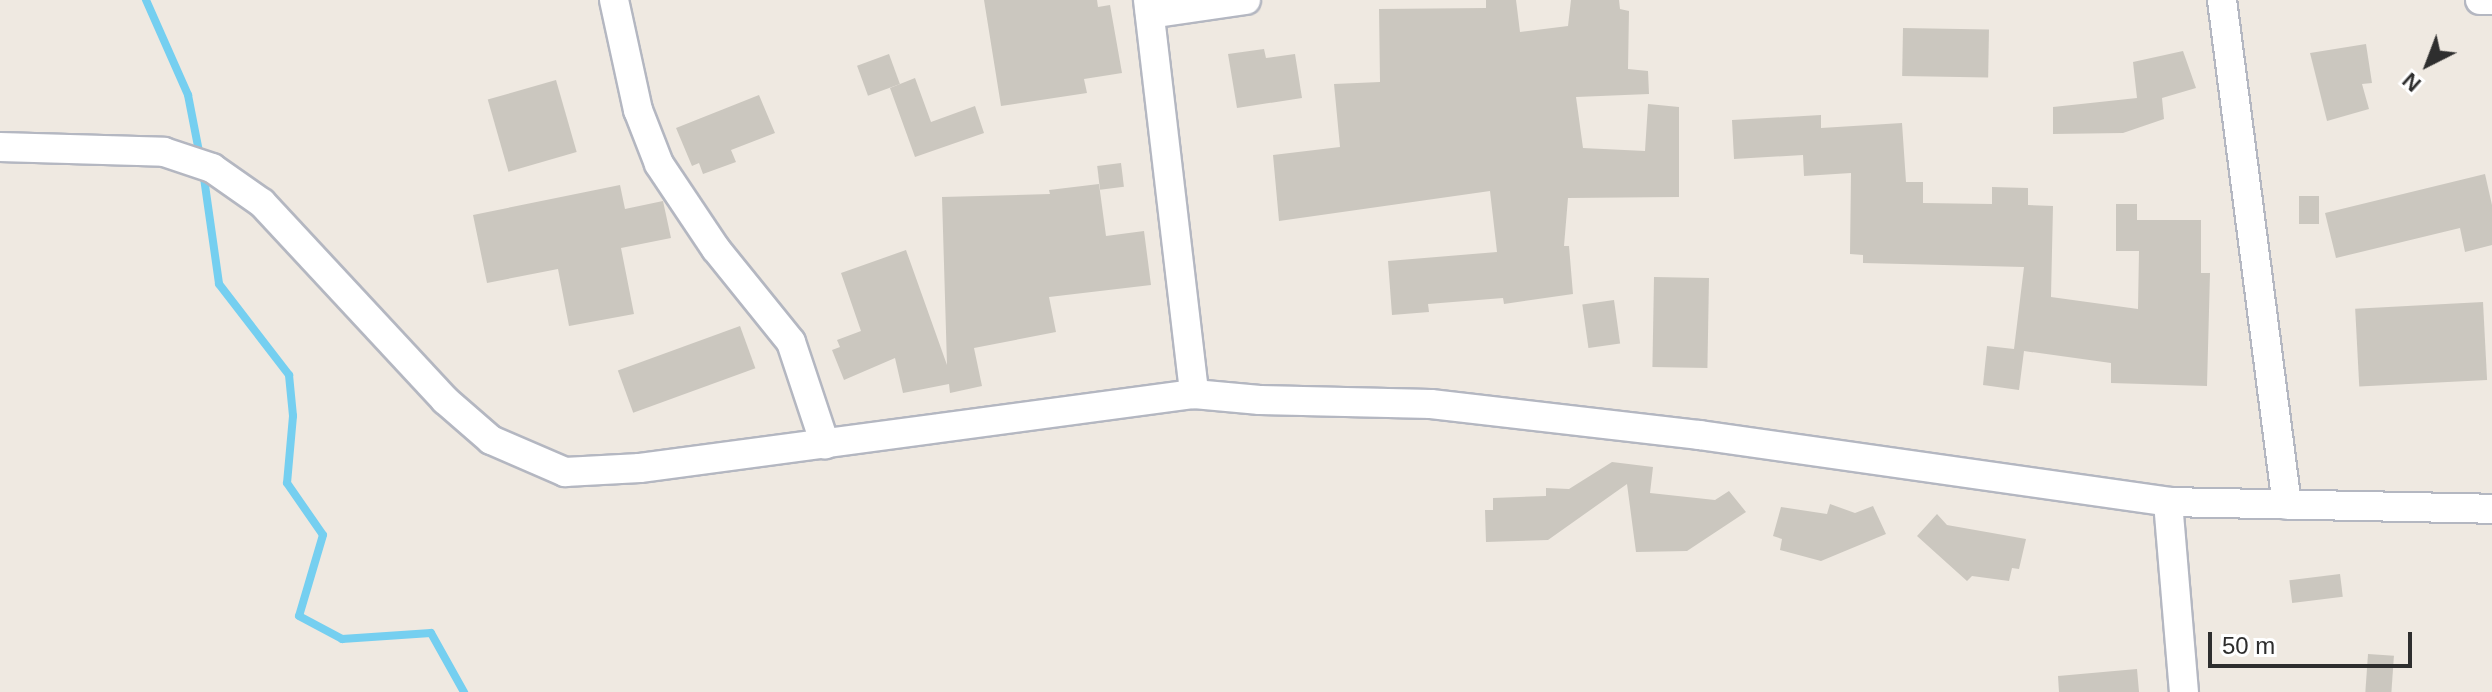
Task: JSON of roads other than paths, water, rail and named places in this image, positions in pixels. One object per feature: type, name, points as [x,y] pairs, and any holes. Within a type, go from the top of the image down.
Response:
[{"type":"street","points":[[614,0],[638,110],[659,164],[716,249],[791,342],[825,444]]},
{"type":"street","points":[[1194,394],[1149,7],[1246,0]]},
{"type":"street","points":[[2222,0],[2287,505]]},
{"type":"street","points":[[2480,0],[2492,0]]},
{"type":"street","points":[[0,147],[164,152],[212,168],[262,203],[445,400],[491,440],[565,472],[640,468],[1194,394],[1431,404],[1700,435],[2168,502],[2492,509]]},
{"type":"street","points":[[2168,502],[2184,692]]},
{"type":"waterway","points":[[146,0],[188,95],[200,157]]},
{"type":"waterway","points":[[203,171],[219,284],[289,375],[293,416],[287,483],[323,535],[299,616],[342,639],[431,633],[464,692]]}]
